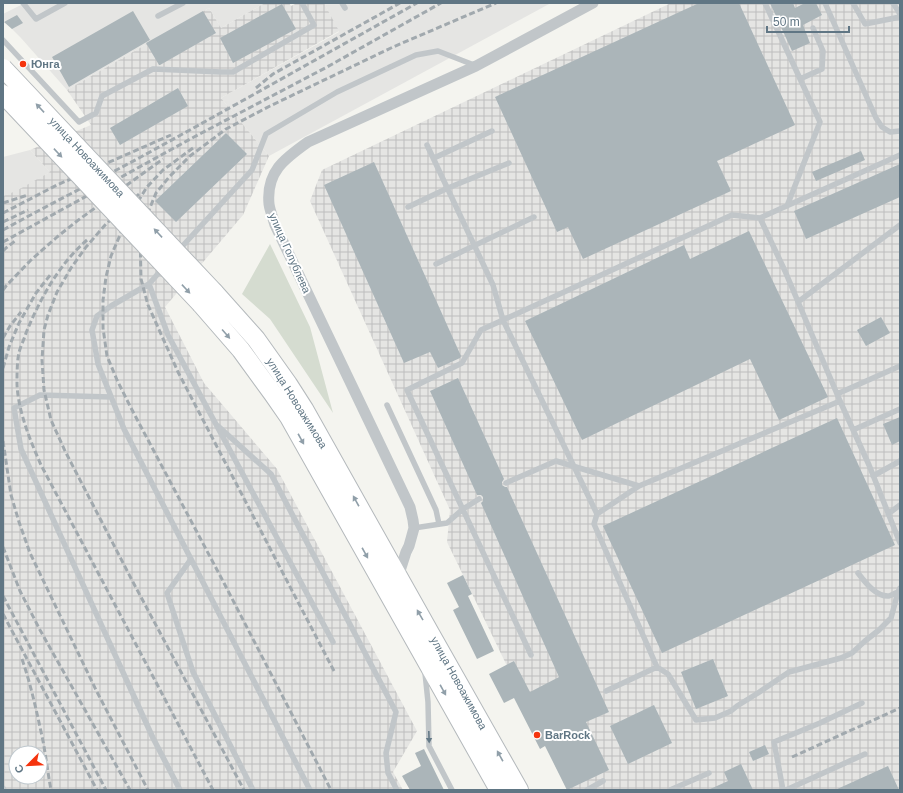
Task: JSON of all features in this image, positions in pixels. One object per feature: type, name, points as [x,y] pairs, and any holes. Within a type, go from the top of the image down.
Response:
[{"type":"main road","name":"улица Новоажимова","points":[[3,68],[214,292],[256,339],[304,409],[519,790]]},
{"type":"main road","name":"улица Новоажимова","points":[[3,94],[200,304],[241,350],[273,394],[289,418],[499,790]]},
{"type":"street","name":"улица Голублева","points":[[398,577],[414,528],[410,507],[275,225],[269,205],[269,185],[276,168],[290,154],[308,142],[476,66],[594,3]]},
{"type":"lane","points":[[23,3],[36,19],[64,3]]},
{"type":"lane","points":[[158,16],[183,3]]},
{"type":"lane","points":[[3,40],[79,122],[96,113],[102,96],[154,70],[233,72],[314,25],[302,3]]},
{"type":"lane","points":[[765,3],[820,122],[787,206]]},
{"type":"lane","points":[[825,3],[876,118],[882,127],[890,132],[900,131]]},
{"type":"lane","points":[[853,3],[865,24],[900,17]]},
{"type":"lane","points":[[892,3],[900,14]]},
{"type":"lane","points":[[800,79],[822,69],[823,51],[813,28]]},
{"type":"lane","points":[[174,256],[252,170],[266,134],[337,92],[416,55],[438,51],[476,66]]},
{"type":"lane","points":[[434,158],[492,131]]},
{"type":"lane","points":[[427,145],[493,285],[504,320],[597,514]]},
{"type":"lane","points":[[531,655],[407,390],[462,364],[481,330],[732,215],[760,218],[900,155]]},
{"type":"lane","points":[[408,207],[448,188],[509,163]]},
{"type":"lane","points":[[436,264],[534,217]]},
{"type":"lane","points":[[760,218],[785,271],[873,476],[900,543]]},
{"type":"lane","points":[[798,302],[900,225]]},
{"type":"lane","points":[[169,261],[149,284],[97,316],[92,330],[98,364],[124,429],[310,790]]},
{"type":"lane","points":[[149,284],[168,335],[333,642]]},
{"type":"lane","points":[[837,394],[900,366]]},
{"type":"lane","points":[[111,397],[40,395],[14,408],[21,449],[153,738],[180,790]]},
{"type":"lane","points":[[840,401],[639,486],[597,514],[594,524],[657,667],[668,674],[696,720],[715,718],[730,711],[789,672],[841,658],[852,653],[891,618],[899,590]]},
{"type":"lane","points":[[387,405],[436,510],[439,524]]},
{"type":"lane","points":[[853,430],[900,409]]},
{"type":"lane","points":[[215,423],[272,474],[396,712],[386,753],[388,773],[397,790]]},
{"type":"lane","points":[[873,476],[900,460]]},
{"type":"lane","points":[[506,483],[556,461],[639,486]]},
{"type":"lane","points":[[414,528],[449,522],[463,509],[479,499]]},
{"type":"lane","points":[[888,514],[900,505]]},
{"type":"lane","points":[[191,559],[167,593],[194,672],[252,790]]},
{"type":"lane","points":[[858,573],[866,583],[878,593],[889,596],[899,590]]},
{"type":"lane","points":[[424,657],[428,702],[429,746],[452,790]]},
{"type":"lane","points":[[606,691],[657,667]]},
{"type":"lane","points":[[862,703],[820,723],[774,742],[784,790],[865,754]]},
{"type":"lane","points":[[670,790],[709,773]]},
{"type":"lane","points":[[587,790],[603,781]]},
{"type":"shaded area","points":[[25,3],[265,3],[221,28],[209,8],[67,90],[3,20],[3,14]]},
{"type":"shaded area","points":[[265,3],[289,3],[291,6],[297,3],[324,3],[339,31],[221,98],[269,156],[243,215],[165,307],[204,383],[277,469],[417,731],[393,772],[403,790],[3,790],[3,196],[16,191],[50,172],[30,150],[91,125],[67,90],[209,8],[221,28]]},
{"type":"shaded area","points":[[324,3],[551,3],[269,156],[221,98],[339,32]]},
{"type":"shaded area","points":[[671,3],[900,3],[900,790],[567,790],[447,542],[450,510],[310,201],[322,170]]},
{"type":"shaded area","points":[[30,150],[50,172],[16,192],[3,196],[3,157]]},
{"type":"shaded area","points":[[270,244],[310,327],[333,413],[270,319],[242,294]]},
{"type":"building","points":[[699,3],[739,3],[795,125],[717,161],[731,191],[583,259],[568,227],[557,232],[495,97]]},
{"type":"building","points":[[770,3],[793,3],[795,8],[805,3],[816,3],[822,15],[803,25],[810,43],[792,51]]},
{"type":"building","points":[[282,4],[296,29],[233,63],[220,38]]},
{"type":"building","points":[[133,11],[150,40],[69,87],[52,57]]},
{"type":"building","points":[[203,11],[216,33],[159,65],[146,43]]},
{"type":"building","points":[[17,15],[23,23],[12,29],[4,22]]},
{"type":"building","points":[[178,88],[188,106],[120,145],[110,128]]},
{"type":"building","points":[[226,133],[247,154],[176,222],[155,201]]},
{"type":"building","points":[[861,151],[865,160],[816,181],[812,172]]},
{"type":"building","points":[[374,162],[461,356],[460,358],[438,368],[430,352],[404,363],[324,185]]},
{"type":"building","points":[[900,164],[900,197],[806,239],[794,211]]},
{"type":"building","points":[[749,231],[828,397],[779,420],[750,359],[582,440],[525,321],[684,245],[690,259]]},
{"type":"building","points":[[881,317],[890,333],[866,346],[857,330]]},
{"type":"building","points":[[458,378],[504,479],[502,485],[507,487],[609,712],[586,722],[609,770],[567,790],[545,746],[540,749],[514,698],[504,703],[489,674],[514,661],[530,692],[559,677],[481,503],[483,501],[483,497],[481,495],[477,495],[430,391]]},
{"type":"building","points":[[900,417],[900,441],[892,445],[883,424]]},
{"type":"building","points":[[837,418],[895,545],[662,653],[603,526]]},
{"type":"building","points":[[463,575],[472,594],[468,596],[494,651],[477,659],[453,610],[459,607],[447,583]]},
{"type":"building","points":[[713,659],[728,696],[696,709],[681,672]]},
{"type":"building","points":[[654,705],[672,743],[628,764],[610,726]]},
{"type":"building","points":[[765,745],[769,754],[753,761],[749,752]]},
{"type":"building","points":[[424,749],[444,790],[410,790],[402,776],[421,766],[415,753]]},
{"type":"building","points":[[741,764],[753,790],[708,790],[728,781],[724,772]]},
{"type":"building","points":[[888,766],[899,790],[835,790]]},
{"type":"railway","points":[[256,88],[273,74],[400,3]]},
{"type":"railway","points":[[3,230],[139,158],[417,3]]},
{"type":"railway","points":[[3,242],[194,137],[327,67],[441,3]]},
{"type":"railway","points":[[334,671],[178,372],[148,305],[141,279],[140,232],[156,193],[170,176],[190,156],[226,129],[270,106],[393,47],[496,3]]},
{"type":"railway","points":[[3,213],[57,185],[171,135]]},
{"type":"railway","points":[[193,148],[163,170],[147,187],[127,219],[111,256],[103,300],[103,328],[107,356],[131,408],[224,583],[331,790]]},
{"type":"railway","points":[[3,290],[30,261],[57,237],[163,159]]},
{"type":"railway","points":[[139,194],[106,224],[86,247],[71,268],[57,292],[44,330],[42,360],[44,390],[51,420],[65,451],[244,790]]},
{"type":"railway","points":[[3,203],[28,195]]},
{"type":"railway","points":[[3,222],[28,210]]},
{"type":"railway","points":[[87,240],[77,249],[51,283],[26,333],[20,351],[17,368],[18,394],[22,415],[41,465],[213,790]]},
{"type":"railway","points":[[3,251],[15,241]]},
{"type":"railway","points":[[3,368],[9,347],[19,323],[36,293],[51,274]]},
{"type":"railway","points":[[3,338],[21,312]]},
{"type":"railway","points":[[3,441],[11,495],[30,553],[96,690],[148,790]]},
{"type":"railway","points":[[3,547],[20,591],[40,630],[130,790]]},
{"type":"railway","points":[[3,596],[106,790]]},
{"type":"railway","points":[[3,614],[97,790]]},
{"type":"railway","points":[[22,659],[31,689],[43,741],[51,790]]},
{"type":"railway","points":[[792,757],[900,708]]},
{"type":"place","name":"Юнга","points":[[23,64]]},
{"type":"place","name":"BarRock","points":[[537,735]]}]
